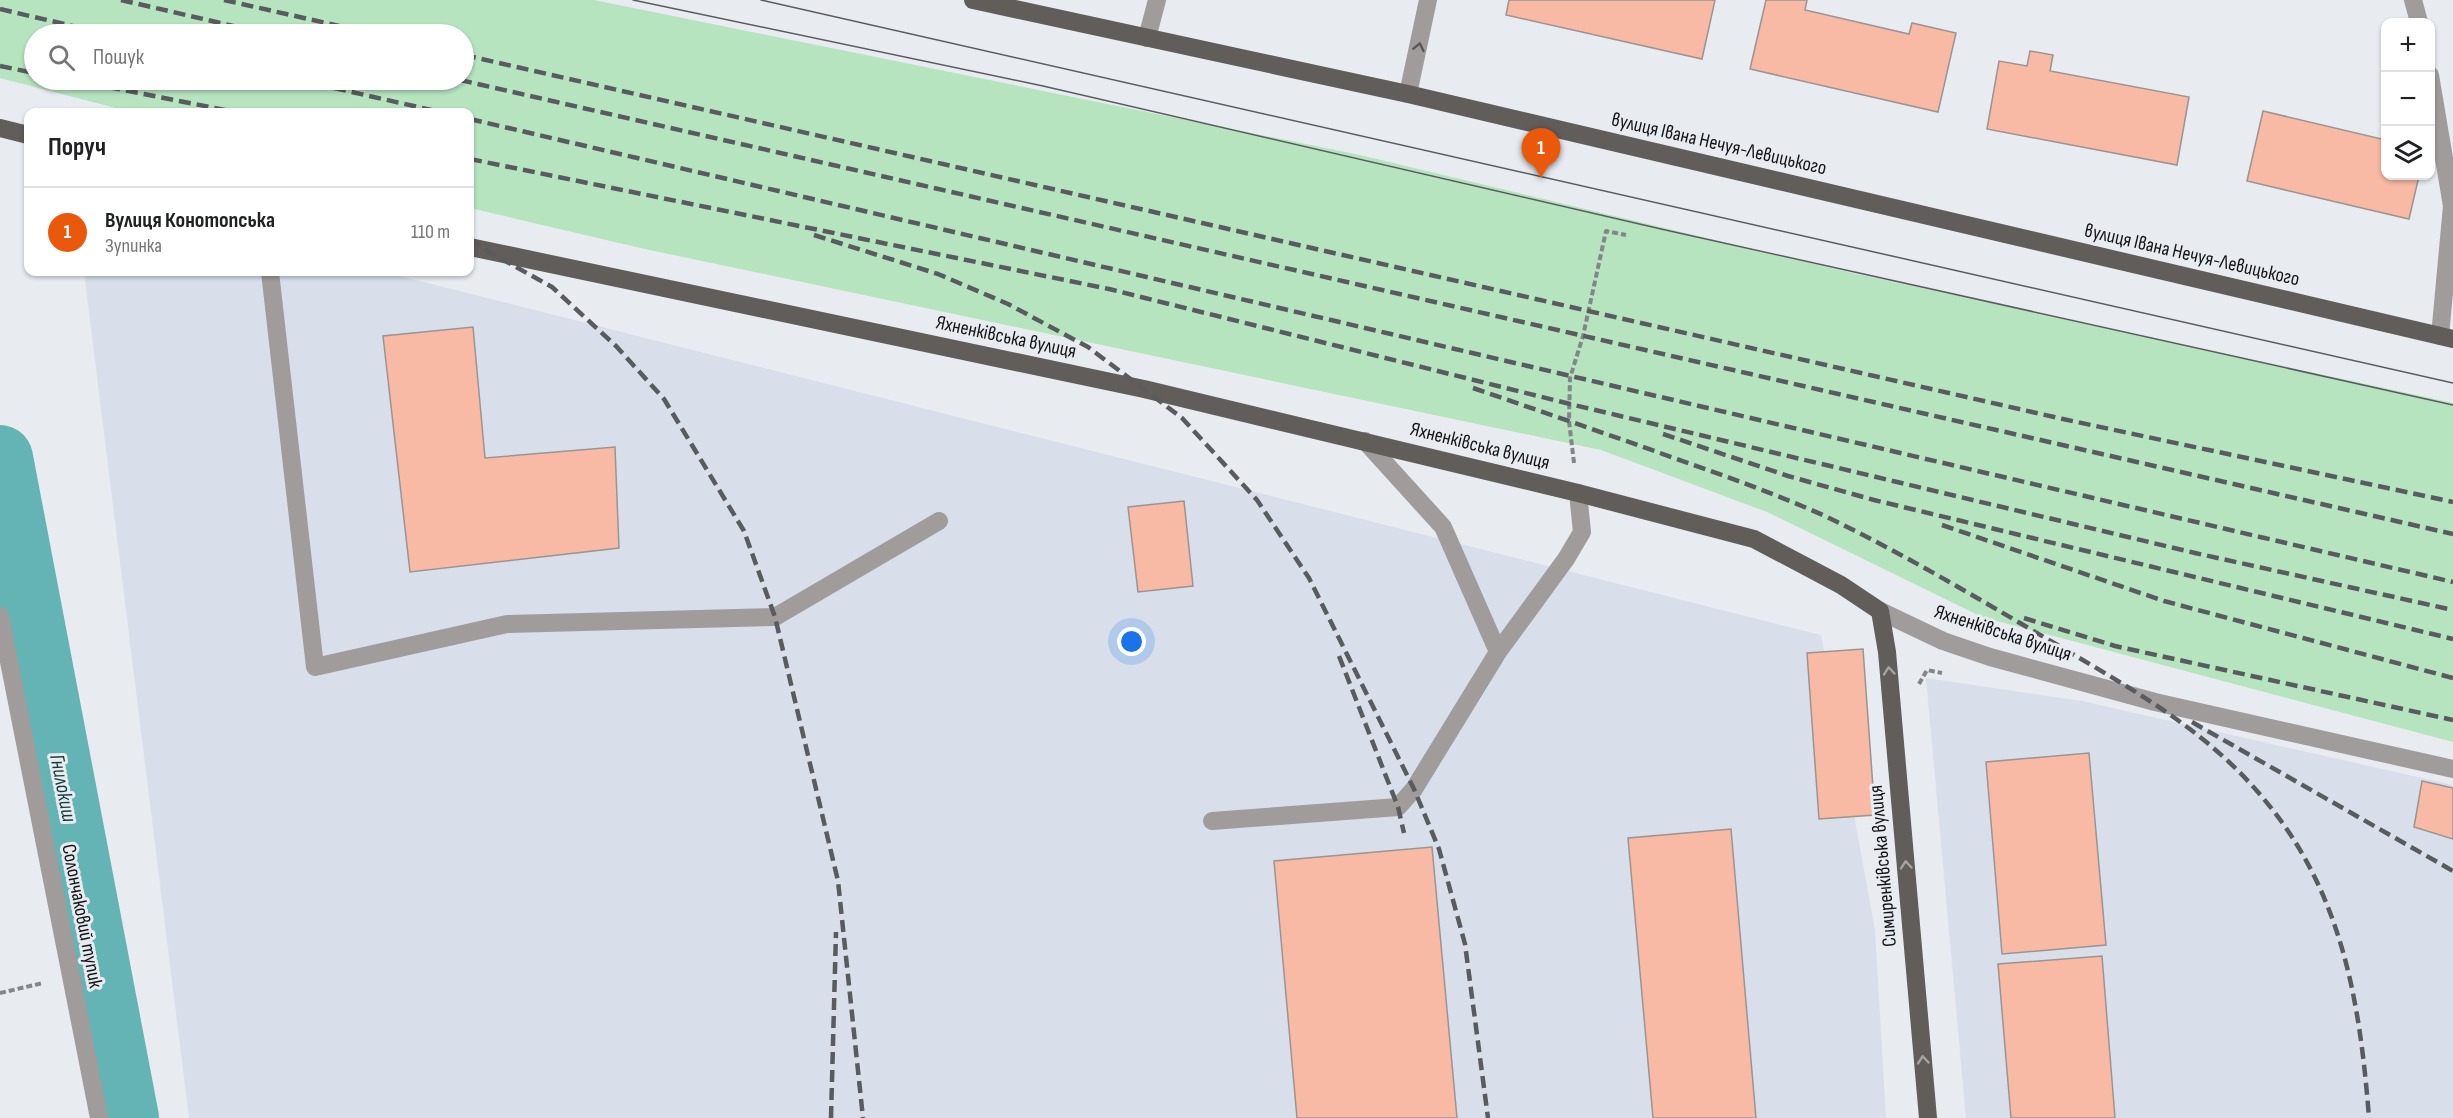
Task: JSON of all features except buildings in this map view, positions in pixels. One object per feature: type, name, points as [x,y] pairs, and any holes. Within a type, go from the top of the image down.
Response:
[{"type":"main road","name":"вулиця Івана Нечуя-Левицького","points":[[973,0],[1408,94],[2446,337]]},
{"type":"main road","points":[[0,128],[24,134]]},
{"type":"main road","name":"Яхненківська вулиця","points":[[474,248],[1144,389],[1365,441],[1754,539],[1842,585],[1880,611]]},
{"type":"main road","name":"Симиренківська вулиця","points":[[1880,611],[1887,652],[1928,1118]]},
{"type":"street","points":[[1147,38],[1157,0]]},
{"type":"street","points":[[1408,94],[1428,0]]},
{"type":"street","points":[[2414,0],[2418,18]]},
{"type":"street","points":[[2435,105],[2452,206],[2446,337]]},
{"type":"street","points":[[270,276],[315,667],[507,624],[775,617],[939,520]]},
{"type":"street","points":[[1365,441],[1443,527],[1498,652]]},
{"type":"street","points":[[1212,821],[1398,807],[1414,789],[1498,652],[1566,559],[1582,532],[1578,494]]},
{"type":"street","name":"Яхненківська вулиця","points":[[1880,611],[1943,641],[2155,702],[2453,769]]},
{"type":"street","name":"Солончаковий тупик","points":[[0,616],[99,1118]]},
{"type":"path","points":[[1578,494],[1570,429],[1570,378],[1583,336],[1606,231],[1626,235]]},
{"type":"path","points":[[0,993],[71,976]]},
{"type":"shaded area","points":[[84,276],[400,276],[1821,635],[1875,930],[1886,1118],[189,1118]]},
{"type":"shaded area","points":[[1926,678],[2082,701],[2453,785],[2453,1118],[1966,1118]]},
{"type":"green space","points":[[0,0],[594,0],[1360,155],[1848,272],[2453,403],[2453,742],[1982,617],[1767,512],[1601,450],[645,249],[474,209],[474,108],[116,108],[46,90],[474,90],[474,24],[24,24],[24,84],[0,78]]},
{"type":"waterway","name":"Гнилокиш","points":[[0,458],[126,1118]]},
{"type":"tram line","points":[[633,0],[1043,86],[1661,229],[2453,405]]},
{"type":"tram line","points":[[761,0],[2453,383]]},
{"type":"railway","points":[[121,0],[225,24]]},
{"type":"railway","points":[[224,0],[331,24]]},
{"type":"railway","points":[[0,9],[64,24]]},
{"type":"railway","points":[[474,57],[2063,419],[2453,502]]},
{"type":"railway","points":[[0,66],[24,71]]},
{"type":"railway","points":[[474,83],[2453,534]]},
{"type":"railway","points":[[124,90],[215,108]]},
{"type":"railway","points":[[343,90],[422,108]]},
{"type":"railway","points":[[474,120],[2453,582]]},
{"type":"railway","points":[[474,160],[1109,289],[1570,404],[2195,553],[2453,610]]},
{"type":"railway","points":[[814,235],[938,274],[1008,304],[1088,347],[1182,418],[1257,500],[1309,578],[1414,789],[1439,849],[1465,944],[1488,1118]]},
{"type":"railway","points":[[474,242],[552,287],[616,346],[664,399],[744,531],[775,617],[838,881],[863,1118]]},
{"type":"railway","points":[[1473,388],[1731,478],[1825,516],[1941,577],[2088,663],[2181,722],[2236,769],[2262,797],[2286,828],[2323,896],[2337,931],[2355,1004],[2369,1118]]},
{"type":"railway","points":[[1663,434],[1788,476],[1874,500],[2453,639]]},
{"type":"railway","points":[[1942,525],[2164,601],[2453,678]]},
{"type":"railway","points":[[2024,618],[2115,646],[2453,720]]},
{"type":"railway","points":[[1339,656],[1398,807],[1404,833]]},
{"type":"railway","points":[[2192,722],[2453,871]]},
{"type":"railway","points":[[831,1118],[836,932]]},
{"type":"place","name":"Вулиця Конотопська","points":[[1541,178]]}]
